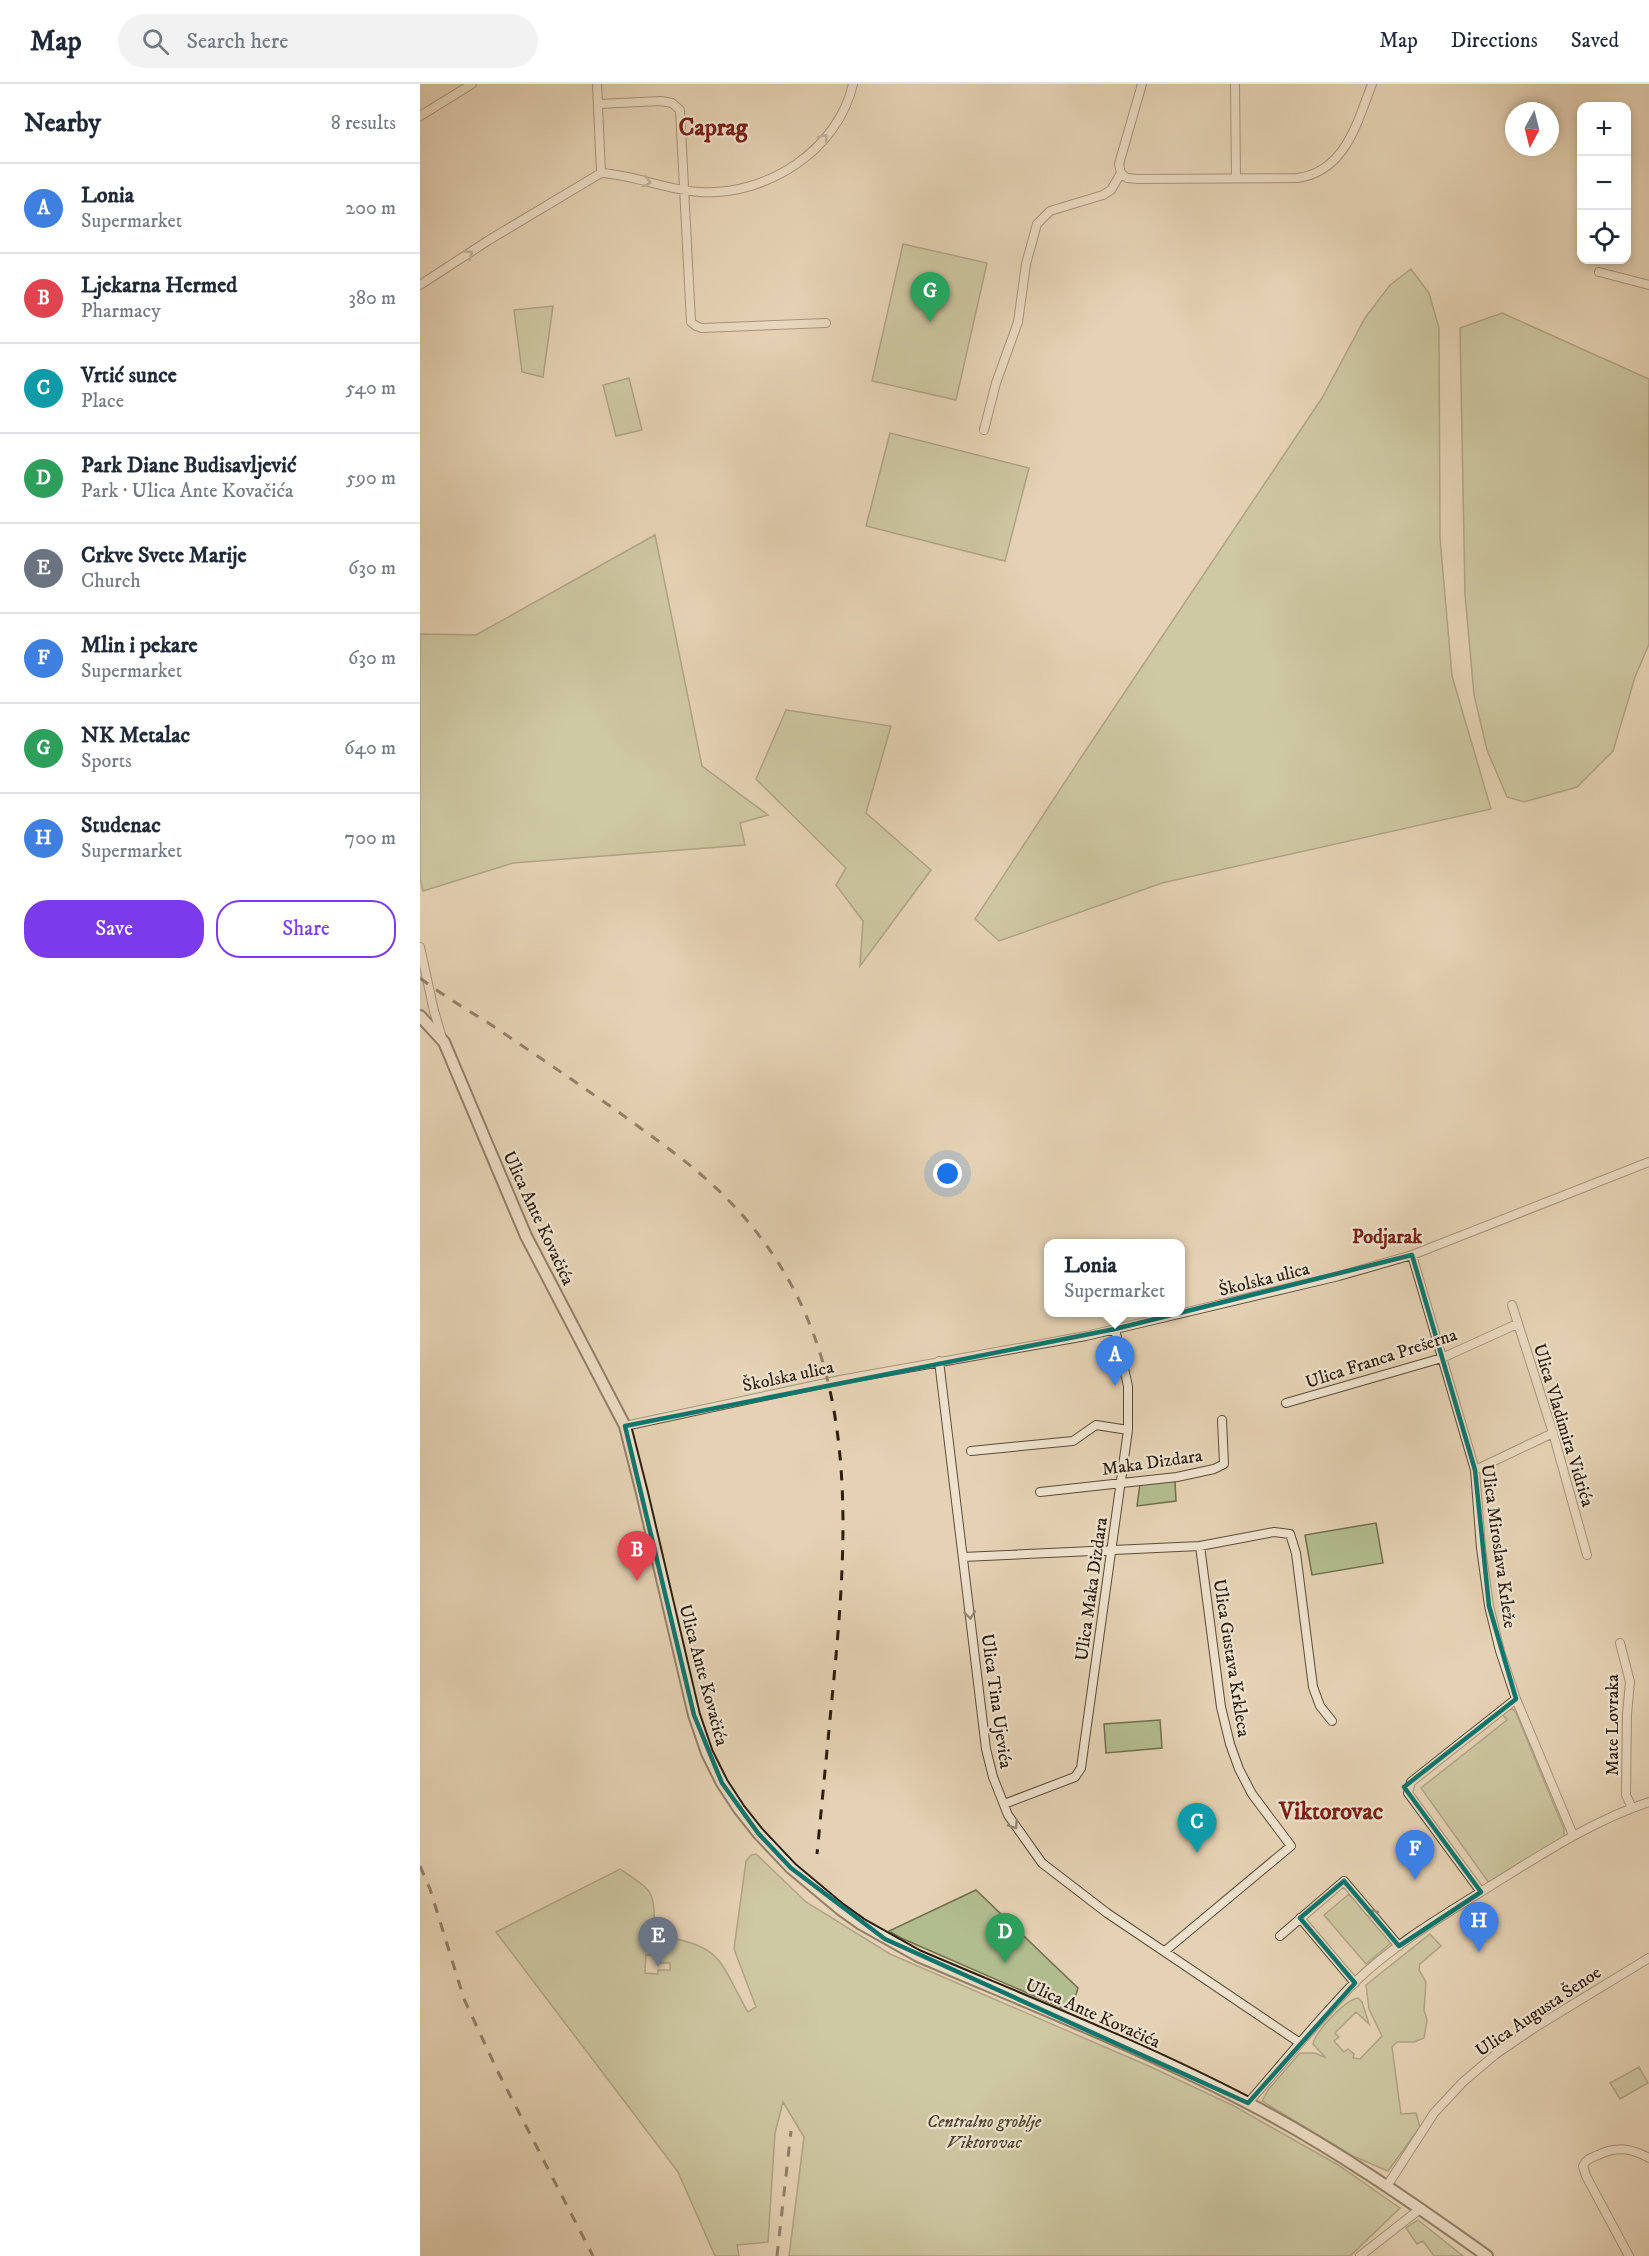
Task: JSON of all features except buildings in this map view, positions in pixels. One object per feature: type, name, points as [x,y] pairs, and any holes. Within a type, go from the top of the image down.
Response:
[{"type":"main road","name":"Ulica Ante Kovačića","points":[[420,1016],[444,1042],[526,1236],[625,1426],[700,1734],[722,1783],[758,1833],[791,1868],[840,1909],[885,1939],[918,1956],[1148,2055],[1248,2103],[1387,2186],[1487,2256]]},
{"type":"street","points":[[420,116],[472,84]]},
{"type":"street","points":[[597,84],[601,173]]},
{"type":"street","points":[[420,285],[511,226],[601,173],[701,192],[752,187],[783,173],[822,142],[843,111],[853,84]]},
{"type":"street","points":[[984,430],[999,371],[1018,322],[1026,264],[1037,224],[1050,211],[1112,190],[1121,173],[1119,164],[1142,84]]},
{"type":"street","points":[[1235,84],[1236,177]]},
{"type":"street","points":[[1121,173],[1132,179],[1297,178],[1323,169],[1336,159],[1348,143],[1372,84]]},
{"type":"street","points":[[598,104],[662,101],[678,107],[693,325],[702,328],[826,322]]},
{"type":"street","points":[[1599,272],[1649,285]]},
{"type":"street","points":[[420,946],[434,1011],[444,1042]]},
{"type":"street","name":"Školska ulica","points":[[1185,1313],[1274,1292],[1412,1255],[1649,1162]]},
{"type":"street","name":"Ulica Miroslava Krleže","points":[[1412,1255],[1475,1470],[1481,1548],[1489,1606],[1500,1651],[1516,1699],[1573,1835]]},
{"type":"street","name":"Ulica Vladimira Vidrića","points":[[1512,1305],[1553,1433],[1587,1555]]},
{"type":"street","name":"Školska ulica","points":[[625,1426],[939,1361],[1032,1347],[1167,1317]]},
{"type":"street","name":"Ulica Franca Prešerna","points":[[1286,1403],[1442,1358],[1517,1324]]},
{"type":"street","name":"Ulica Maka Dizdara","points":[[1004,1804],[1075,1778],[1079,1773],[1128,1430],[1128,1386],[1115,1329]]},
{"type":"street","name":"Ulica Tina Ujevića","points":[[939,1361],[986,1749],[993,1777],[1008,1815],[1042,1863],[1107,1913],[1300,2043]]},
{"type":"street","name":"Maka Dizdara","points":[[1040,1492],[1177,1476],[1214,1469],[1224,1464],[1222,1420]]},
{"type":"street","name":"Maka Dizdara","points":[[971,1452],[1073,1441],[1096,1425],[1128,1430]]},
{"type":"street","points":[[1475,1470],[1553,1433]]},
{"type":"street","points":[[963,1557],[1200,1546],[1274,1532],[1290,1534],[1296,1553],[1313,1687],[1320,1707],[1332,1721]]},
{"type":"street","name":"Ulica Gustava Krkleca","points":[[1165,1951],[1291,1845],[1252,1794],[1239,1769],[1230,1744],[1221,1707],[1200,1546]]},
{"type":"street","name":"Mate Lovraka","points":[[1620,1643],[1630,1682],[1627,1714],[1626,1795],[1632,1808]]},
{"type":"street","points":[[1481,1892],[1408,1793],[1408,1787],[1411,1782],[1516,1699]]},
{"type":"street","points":[[1248,2103],[1355,1983],[1399,1946],[1573,1835],[1649,1802]]},
{"type":"street","points":[[1280,1936],[1344,1881],[1399,1946]]},
{"type":"street","points":[[1300,1918],[1355,1983]]},
{"type":"street","name":"Ulica Augusta Šenoe","points":[[1387,2186],[1434,2113],[1463,2082],[1496,2054],[1534,2028],[1649,1958]]},
{"type":"street","points":[[1629,2256],[1586,2176],[1583,2166],[1587,2160],[1612,2149],[1629,2149],[1649,2158]]},
{"type":"street","points":[[1360,2256],[1420,2209]]},
{"type":"highlighted area","points":[[1412,1255],[1475,1470],[1489,1606],[1516,1699],[1404,1787],[1481,1892],[1399,1946],[1344,1881],[1300,1918],[1355,1983],[1248,2103],[885,1939],[791,1868],[758,1833],[722,1783],[694,1715],[625,1426],[1115,1329]]},
{"type":"green space","points":[[903,244],[987,263],[956,400],[872,381]]},
{"type":"green space","points":[[1411,269],[1429,293],[1439,328],[1440,538],[1452,676],[1491,809],[1162,883],[999,941],[975,919],[1322,398],[1365,318],[1390,285]]},
{"type":"green space","points":[[553,306],[543,377],[522,372],[514,310]]},
{"type":"green space","points":[[1502,313],[1649,379],[1649,644],[1635,677],[1613,751],[1577,787],[1524,802],[1507,797],[1487,750],[1474,695],[1465,595],[1460,328]]},
{"type":"green space","points":[[629,378],[642,430],[616,436],[603,385]]},
{"type":"green space","points":[[890,433],[1029,468],[1005,561],[866,526]]},
{"type":"green space","points":[[655,535],[702,766],[768,815],[740,823],[745,845],[513,863],[423,891],[420,879],[420,634],[476,635]]},
{"type":"green space","points":[[786,710],[891,726],[866,813],[931,870],[860,966],[863,921],[836,885],[846,868],[756,779]]},
{"type":"green space","points":[[1175,1481],[1176,1501],[1137,1506],[1140,1484]]},
{"type":"green space","points":[[1376,1523],[1383,1563],[1312,1575],[1305,1535]]},
{"type":"green space","points":[[1509,1709],[1516,1713],[1564,1829],[1564,1837],[1489,1883],[1421,1788],[1507,1720],[1503,1715]]},
{"type":"green space","points":[[1160,1720],[1162,1748],[1106,1753],[1104,1724]]},
{"type":"green space","name":"Centralno groblje Viktorovac","points":[[756,1854],[806,1902],[890,1954],[1151,2067],[1234,2106],[1338,2165],[1400,2208],[1350,2256],[789,2256],[804,2137],[783,2102],[775,2133],[768,2242],[737,2245],[739,2256],[715,2256],[678,2172],[496,1932],[620,1869],[651,1894],[655,1934],[699,1946],[714,1955],[724,1968],[748,2012],[756,2007],[734,1949],[746,1861],[751,1855]],"holes":[[[646,1955],[654,1955],[654,1958],[659,1958],[659,1963],[670,1963],[670,1970],[658,1970],[658,1974],[645,1973]]]},
{"type":"green space","points":[[976,1890],[1078,1988],[1073,2005],[1066,2010],[889,1931]]},
{"type":"green space","points":[[1349,1894],[1391,1943],[1366,1964],[1324,1915]]},
{"type":"green space","points":[[1430,1934],[1441,1946],[1420,1964],[1419,1970],[1426,1982],[1424,2010],[1427,2020],[1424,2038],[1414,2042],[1397,2042],[1392,2047],[1401,2114],[1416,2113],[1420,2127],[1388,2171],[1351,2155],[1262,2101],[1268,2090],[1300,2053],[1315,2053],[1326,2058],[1313,2044],[1315,2039],[1339,2010],[1358,1998],[1362,2002],[1369,2024],[1356,2012],[1335,2033],[1339,2037],[1334,2041],[1344,2052],[1348,2049],[1354,2054],[1353,2058],[1360,2059],[1382,2036],[1369,2009],[1366,1985]]},
{"type":"green space","points":[[1639,2067],[1648,2083],[1620,2099],[1610,2083]]},
{"type":"green space","points":[[1418,2220],[1463,2256],[1434,2256],[1423,2241],[1417,2244],[1406,2228]]},
{"type":"railway","points":[[420,978],[590,1092],[705,1178],[754,1229],[791,1284],[817,1342],[833,1403],[841,1467],[843,1532],[840,1599],[817,1854]]},
{"type":"railway","points":[[420,1866],[430,1889],[464,1999],[498,2072],[593,2256]]},
{"type":"railway","points":[[777,2256],[791,2131]]},
{"type":"place","name":"NK Metalac","points":[[930,322]]},
{"type":"place","name":"Lonia","points":[[1115,1386]]},
{"type":"place","name":"Ljekarna Hermed","points":[[637,1581]]},
{"type":"place","name":"Vrtić sunce","points":[[1197,1853]]},
{"type":"place","name":"Mlin i pekare","points":[[1415,1880]]},
{"type":"place","name":"Studenac","points":[[1479,1952]]},
{"type":"place","name":"Park Diane Budisavljević","points":[[1005,1963]]},
{"type":"place","name":"Crkve Svete Marije","points":[[658,1967]]},
{"type":"district","name":"Caprag","points":[[713,127]]},
{"type":"district","name":"Podjarak","points":[[1387,1236]]},
{"type":"district","name":"Viktorovac","points":[[1331,1811]]}]
